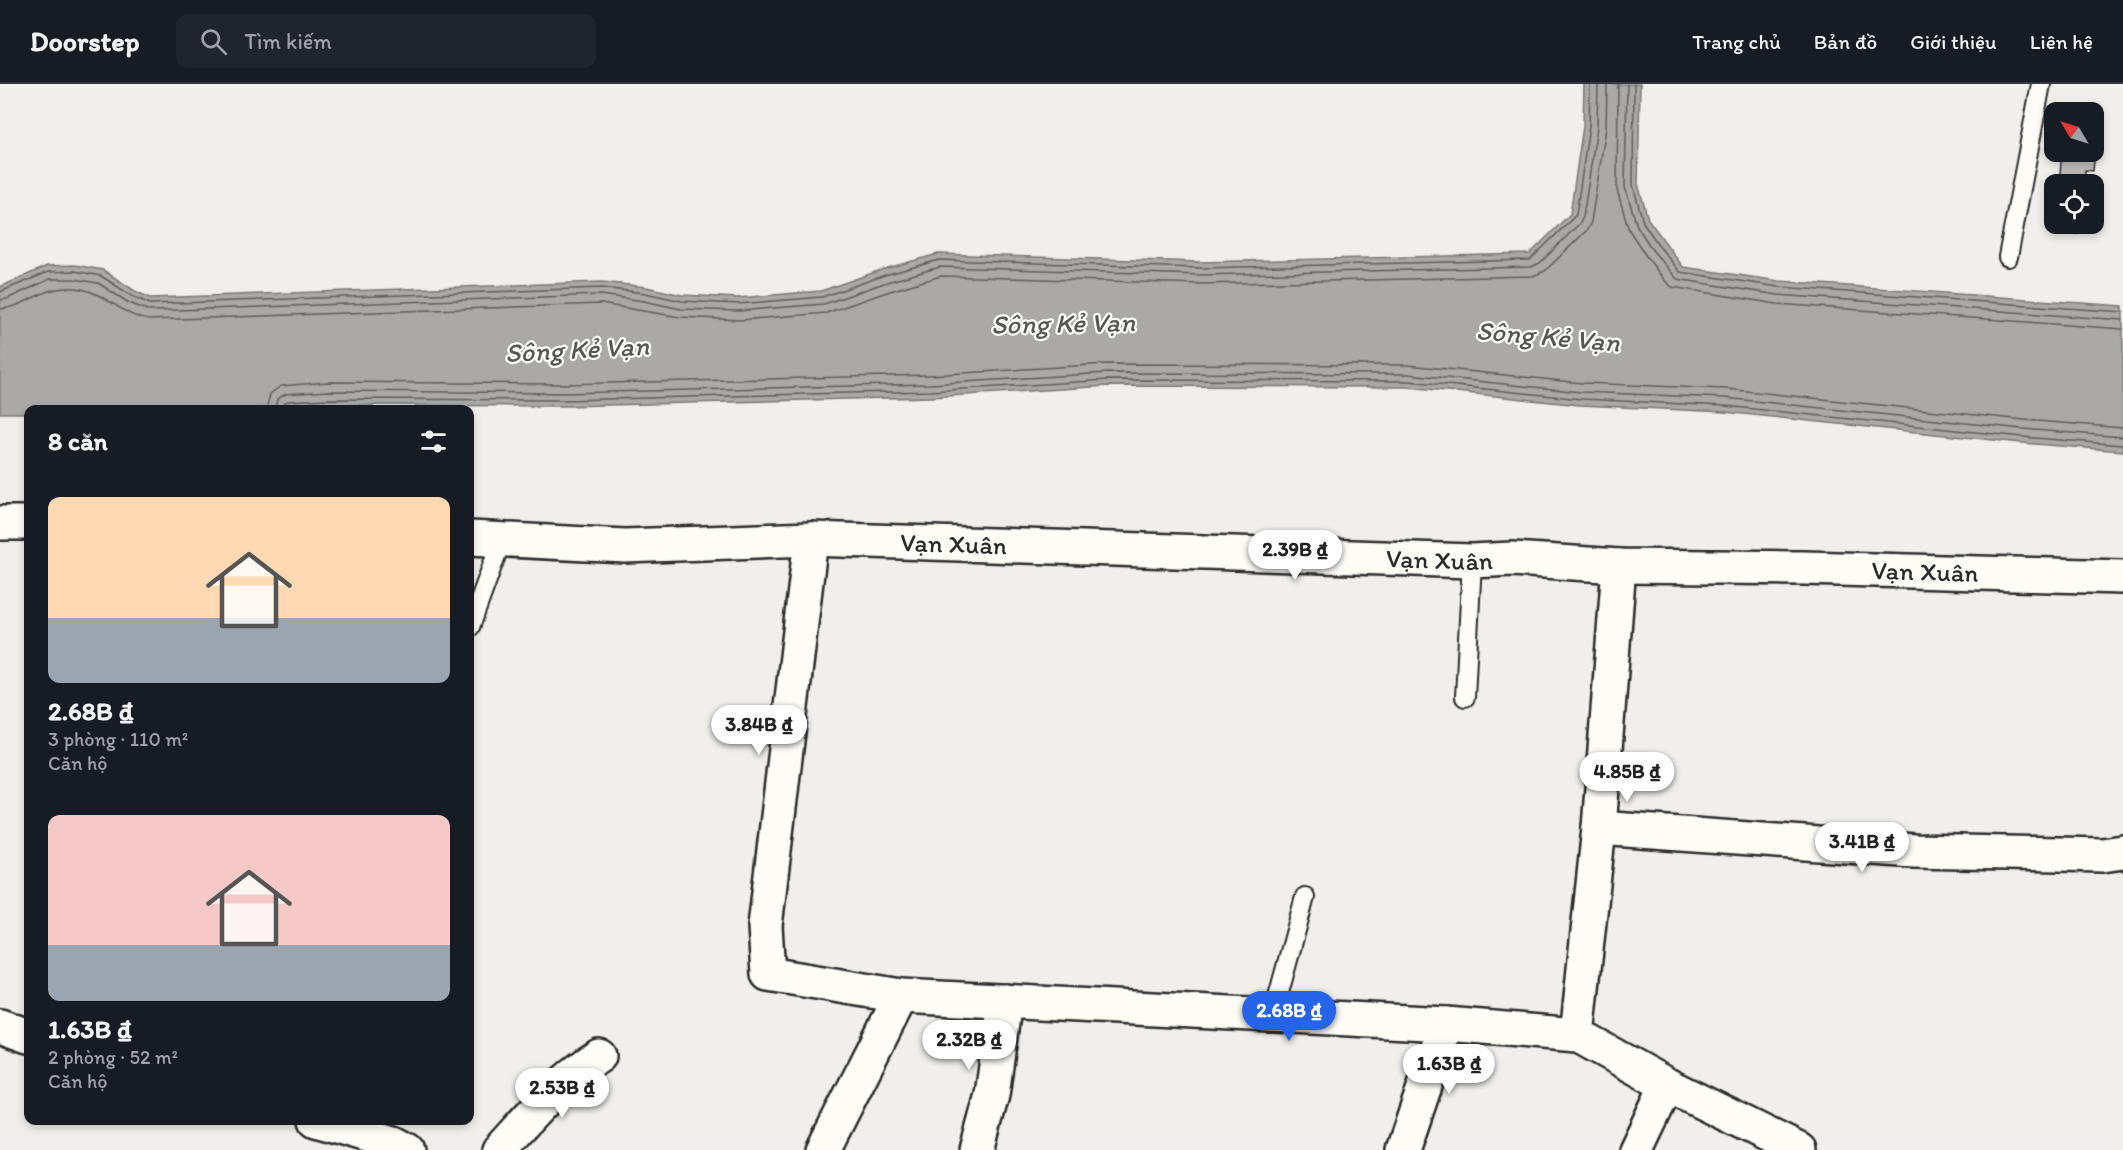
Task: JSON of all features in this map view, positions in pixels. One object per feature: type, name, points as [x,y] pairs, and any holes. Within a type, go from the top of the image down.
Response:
[{"type":"street","points":[[0,523],[24,524]]},
{"type":"street","name":"Vạn Xuân","points":[[474,538],[625,546],[811,539],[1472,561],[1512,559],[1619,566],[1804,568],[2123,577]]},
{"type":"street","points":[[811,539],[765,926],[768,974],[901,996],[1446,1024],[1577,1035],[1666,1085],[1799,1150]]},
{"type":"street","points":[[1577,1035],[1599,828],[1619,566]]},
{"type":"street","points":[[1599,828],[1914,851],[2102,855],[2123,852]]},
{"type":"street","points":[[823,1150],[901,996]]},
{"type":"street","points":[[977,1150],[992,1095],[1005,1002]]},
{"type":"street","points":[[1403,1150],[1446,1024]]},
{"type":"street","points":[[0,1026],[24,1035]]},
{"type":"street","points":[[499,1150],[553,1091],[574,1072],[599,1056]]},
{"type":"street","points":[[1636,1150],[1666,1085]]},
{"type":"street","points":[[333,1125],[394,1143],[407,1150]]},
{"type":"lane","points":[[2007,257],[2041,84]]},
{"type":"lane","points":[[474,616],[502,539]]},
{"type":"lane","points":[[1465,697],[1472,561]]},
{"type":"lane","points":[[1273,1015],[1305,897]]},
{"type":"water","name":"Sông Kẻ Vạn","points":[[1584,84],[1640,84],[1638,184],[1648,219],[1683,267],[1779,281],[2123,306],[2123,451],[2022,443],[1724,412],[1580,405],[1408,387],[1108,386],[931,397],[565,406],[24,405],[24,413],[0,413],[0,287],[47,266],[75,265],[103,270],[150,298],[602,282],[646,287],[682,295],[738,298],[821,291],[884,269],[938,254],[1201,262],[1530,254],[1570,214],[1583,126]]},
{"type":"building","points":[[2061,162],[2094,162],[2093,171],[2085,170],[2085,174],[2060,174]]}]
